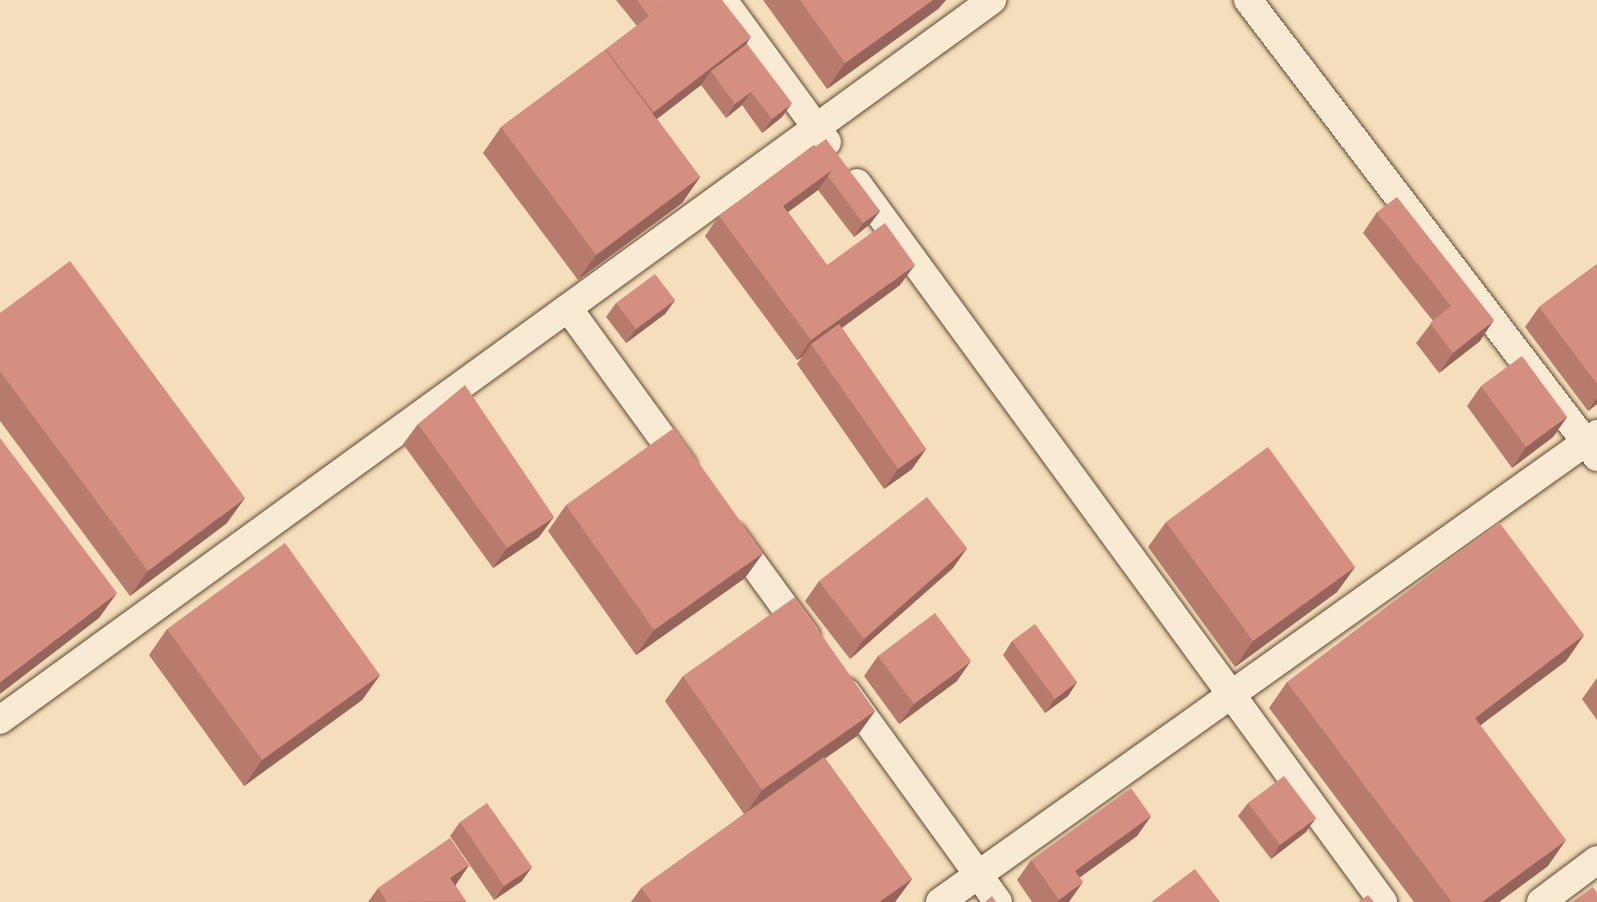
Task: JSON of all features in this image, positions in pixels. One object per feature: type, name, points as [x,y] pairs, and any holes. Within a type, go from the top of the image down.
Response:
[{"type":"street","points":[[723,0],[1383,902]]},
{"type":"street","points":[[0,720],[992,0]]},
{"type":"street","points":[[940,902],[1593,444],[1248,0]]},
{"type":"street","points":[[568,308],[699,489]]},
{"type":"street","points":[[716,512],[998,902]]},
{"type":"street","points":[[1541,902],[1597,860]]},
{"type":"building","points":[[637,0],[670,0],[649,16]]},
{"type":"building","points":[[670,0],[722,0],[751,37],[654,112],[606,49]]},
{"type":"building","points":[[800,0],[933,0],[845,63]]},
{"type":"building","points":[[747,44],[792,103],[772,119],[751,92],[735,104],[711,71]]},
{"type":"building","points":[[605,50],[700,177],[596,255],[501,127]]},
{"type":"building","points":[[826,139],[880,211],[863,223],[828,176],[832,170],[815,147]]},
{"type":"building","points":[[814,145],[832,170],[783,206],[827,265],[885,223],[915,265],[811,340],[719,216]]},
{"type":"building","points":[[1397,197],[1494,320],[1453,353],[1430,323],[1451,306],[1377,212]]},
{"type":"building","points":[[70,261],[245,498],[148,571],[0,371],[0,313]]},
{"type":"building","points":[[1597,264],[1597,384],[1539,307]]},
{"type":"building","points":[[655,274],[675,300],[636,329],[616,303]]},
{"type":"building","points":[[839,324],[926,449],[898,469],[811,344]]},
{"type":"building","points":[[1522,356],[1567,417],[1526,447],[1481,386]]},
{"type":"building","points":[[465,385],[554,517],[507,548],[418,424]]},
{"type":"building","points":[[674,428],[763,553],[654,630],[566,505]]},
{"type":"building","points":[[0,438],[117,593],[0,682]]},
{"type":"building","points":[[1268,447],[1355,567],[1253,641],[1166,522]]},
{"type":"building","points":[[927,497],[967,548],[864,639],[819,581]]},
{"type":"building","points":[[1499,522],[1584,635],[1475,718],[1566,840],[1482,902],[1452,902],[1287,682]]},
{"type":"building","points":[[285,543],[380,675],[262,760],[167,629]]},
{"type":"building","points":[[795,597],[875,711],[762,790],[683,676]]},
{"type":"building","points":[[935,613],[971,661],[914,704],[878,656]]},
{"type":"building","points":[[1035,624],[1077,682],[1055,699],[1012,641]]},
{"type":"building","points":[[824,757],[912,879],[879,902],[652,902],[641,888]]},
{"type":"building","points":[[1284,776],[1316,818],[1280,845],[1248,803]]},
{"type":"building","points":[[1131,788],[1151,816],[1075,871],[1083,882],[1059,900],[1031,860]]},
{"type":"building","points":[[487,803],[532,867],[504,886],[460,822]]},
{"type":"building","points":[[450,838],[469,865],[450,878],[466,901],[387,902],[378,888]]},
{"type":"building","points":[[1195,869],[1220,902],[1151,902]]},
{"type":"building","points":[[1593,887],[1597,893],[1597,902],[1572,902]]},
{"type":"building","points":[[1368,895],[1374,902],[1358,902]]},
{"type":"building","points":[[992,896],[996,902],[985,902]]}]
